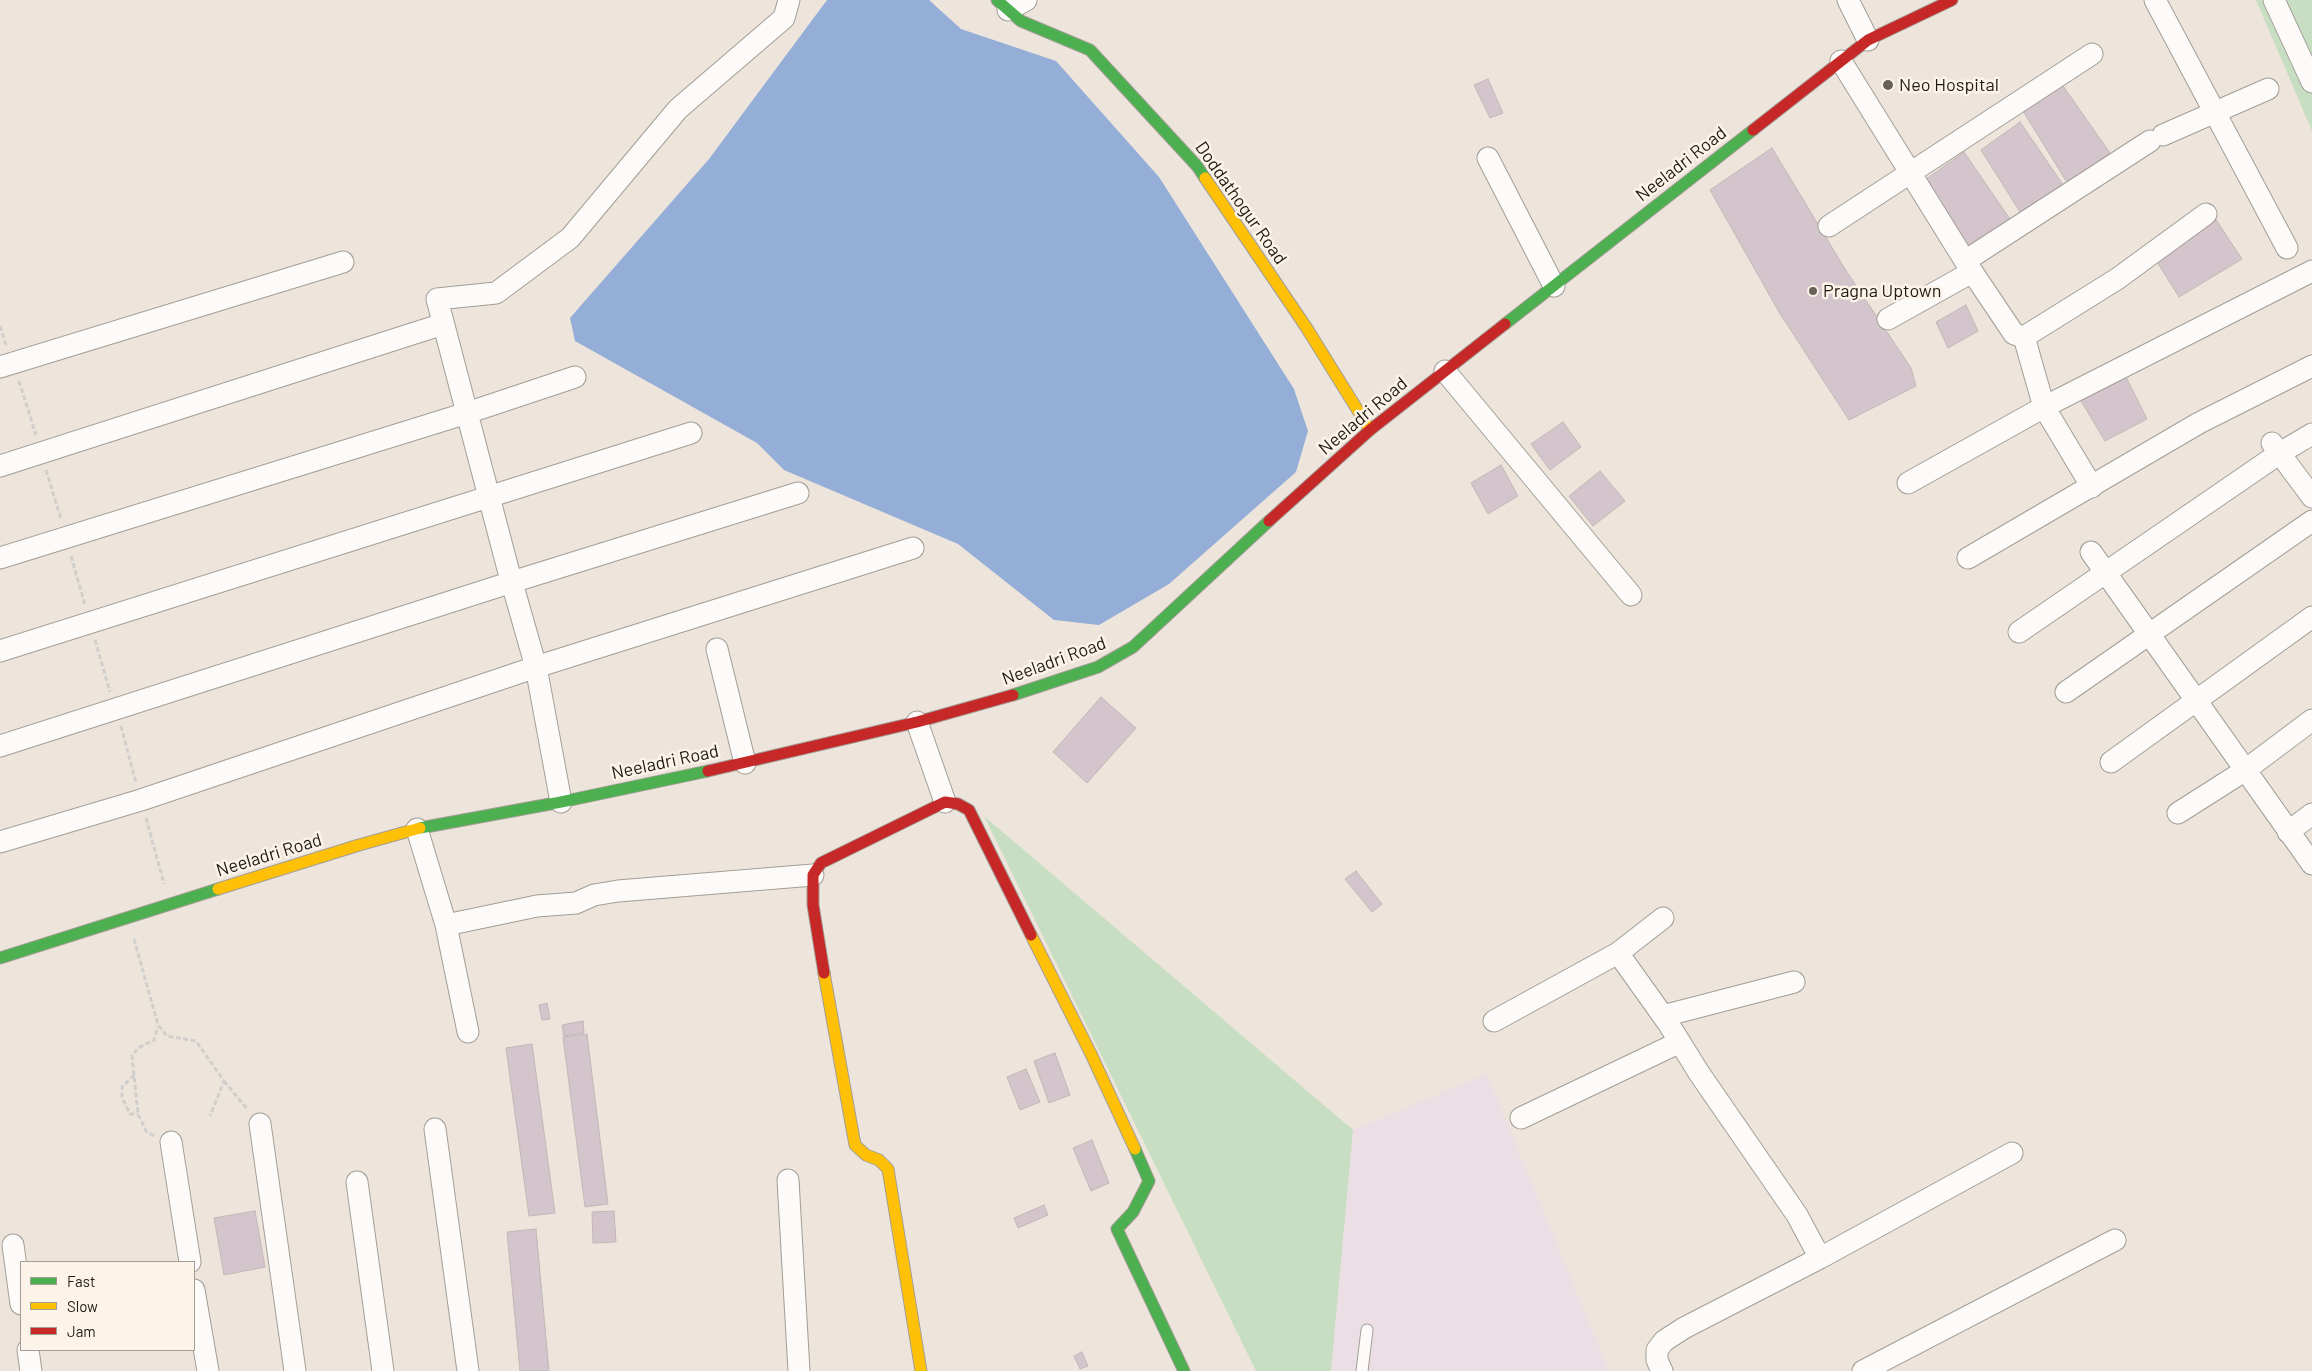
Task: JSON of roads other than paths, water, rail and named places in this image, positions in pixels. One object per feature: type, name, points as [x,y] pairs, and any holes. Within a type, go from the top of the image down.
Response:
[{"type":"street","points":[[561,802],[536,667],[437,299],[496,292],[570,238],[678,109],[784,18],[789,0]]},
{"type":"street","points":[[1848,0],[1868,40]]},
{"type":"street","name":"Neeladri Road","points":[[0,958],[359,845],[417,829],[561,802],[745,763],[917,722],[1013,695],[1113,660],[1133,647],[1160,624],[1198,585],[1370,430],[1445,371],[1868,40],[1952,0]]},
{"type":"street","points":[[2155,0],[2287,248]]},
{"type":"street","points":[[2274,0],[2312,82]]},
{"type":"street","name":"Doddathogur Road","points":[[1011,3],[1021,21],[1090,50],[1197,166],[1306,327],[1370,430]]},
{"type":"street","points":[[1829,226],[2092,54]]},
{"type":"street","points":[[1841,61],[1968,267],[2014,334],[2024,337],[2117,279],[2206,214]]},
{"type":"street","points":[[1888,319],[1968,267],[2157,138],[2268,89]]},
{"type":"street","points":[[1488,158],[1554,286]]},
{"type":"street","points":[[6,365],[343,262]]},
{"type":"street","points":[[1908,483],[2044,407],[2312,271]]},
{"type":"street","points":[[0,466],[443,324]]},
{"type":"street","points":[[2024,337],[2044,407],[2092,486]]},
{"type":"street","points":[[1968,558],[2199,424],[2312,366]]},
{"type":"street","points":[[1445,371],[1631,595]]},
{"type":"street","points":[[0,558],[467,413],[575,377]]},
{"type":"street","points":[[0,651],[691,433]]},
{"type":"street","points":[[2018,632],[2106,572],[2276,448],[2312,434]]},
{"type":"street","points":[[2276,448],[2312,497]]},
{"type":"street","points":[[0,746],[512,582],[798,493]]},
{"type":"street","points":[[2066,692],[2312,521]]},
{"type":"street","points":[[0,842],[141,800],[536,667],[913,548]]},
{"type":"street","points":[[2091,552],[2244,771],[2312,864]]},
{"type":"street","points":[[2111,762],[2312,617]]},
{"type":"street","points":[[717,649],[745,763]]},
{"type":"street","points":[[2178,813],[2244,771],[2312,720]]},
{"type":"street","points":[[917,722],[945,802]]},
{"type":"street","points":[[921,1371],[888,1170],[880,1160],[866,1155],[855,1145],[845,1098],[813,905],[813,875],[821,864],[842,851],[893,829],[945,802],[958,804],[969,810],[1091,1054],[1149,1181],[1133,1212],[1117,1229],[1184,1371]]},
{"type":"street","points":[[2288,832],[2312,814]]},
{"type":"street","points":[[417,829],[446,925],[468,1032]]},
{"type":"street","points":[[446,925],[537,906],[576,903],[594,895],[618,891],[813,875]]},
{"type":"street","points":[[1494,1022],[1618,953],[1663,918]]},
{"type":"street","points":[[1618,953],[1663,1016],[1736,1128],[1797,1215],[1820,1258]]},
{"type":"street","points":[[1663,1016],[1794,982]]},
{"type":"street","points":[[1521,1118],[1680,1042]]},
{"type":"street","points":[[260,1124],[295,1371]]},
{"type":"street","points":[[436,1129],[468,1371]]},
{"type":"street","points":[[171,1142],[190,1261]]},
{"type":"street","points":[[1662,1371],[1657,1360],[1657,1350],[1664,1341],[1684,1328],[1820,1258],[2012,1153]]},
{"type":"street","points":[[788,1180],[799,1371]]},
{"type":"street","points":[[357,1182],[383,1371]]},
{"type":"street","points":[[1863,1371],[2116,1240]]},
{"type":"street","points":[[13,1246],[20,1297]]},
{"type":"street","points":[[195,1296],[208,1371]]},
{"type":"street","points":[[28,1351],[31,1371]]},
{"type":"lane","points":[[1362,1371],[1367,1330]]},
{"type":"water","points":[[827,0],[929,0],[961,29],[1056,61],[1159,177],[1294,389],[1308,431],[1296,472],[1169,584],[1099,625],[1054,620],[958,544],[784,470],[757,443],[575,341],[570,318],[709,159]]},
{"type":"place","name":"Neo Hospital","points":[[1888,85]]},
{"type":"place","name":"Pragna Uptown","points":[[1813,291]]}]
